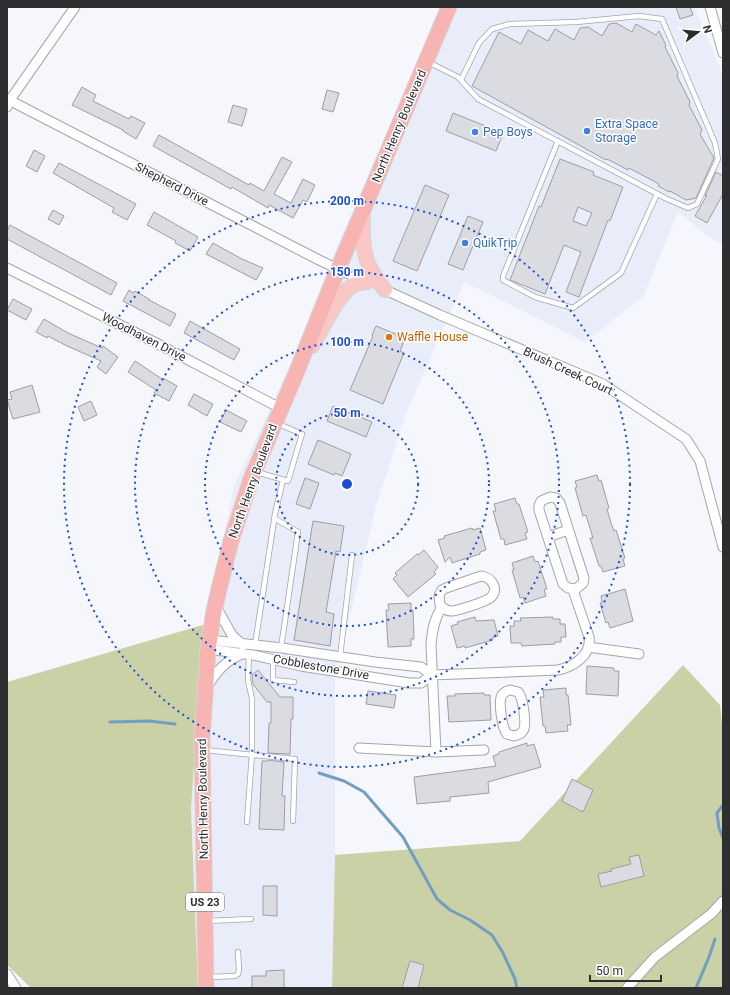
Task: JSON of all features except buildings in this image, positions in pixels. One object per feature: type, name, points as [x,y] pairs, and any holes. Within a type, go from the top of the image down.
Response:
[{"type":"highway","name":"North Henry Boulevard","points":[[205,983],[202,750],[205,690],[209,645],[215,605],[231,541],[255,471],[280,408],[295,376],[338,269],[450,7]]},
{"type":"main road","points":[[363,210],[362,238],[365,255],[377,280],[385,290]]},
{"type":"main road","points":[[295,376],[335,306],[352,286],[367,282]]},
{"type":"street","points":[[8,102],[75,7]]},
{"type":"street","points":[[710,7],[723,54]]},
{"type":"street","name":"Shepherd Drive","points":[[8,102],[338,269]]},
{"type":"street","name":"Woodhaven Drive","points":[[7,268],[158,344],[280,408]]},
{"type":"street","name":"Brush Creek Court","points":[[338,269],[440,315],[603,384],[686,439],[700,461],[723,547]]},
{"type":"street","points":[[573,590],[581,586],[584,578],[559,502],[553,497],[546,498],[541,500],[539,508],[563,584],[573,590],[589,637],[588,647],[639,654]]},
{"type":"street","points":[[548,537],[568,530]]},
{"type":"street","points":[[482,576],[490,579],[494,584],[493,594],[488,600],[453,611],[446,610],[442,607],[439,602],[439,597],[441,591],[446,588],[482,576]]},
{"type":"street","points":[[205,690],[223,665],[230,659],[249,651],[232,635],[215,605]]},
{"type":"street","points":[[436,752],[431,645],[432,631],[436,618],[442,607]]},
{"type":"street","name":"Cobblestone Drive","points":[[209,645],[249,651],[301,666],[409,683],[421,683],[432,676],[558,670],[567,667],[580,659],[588,647]]},
{"type":"street","name":"Cobblestone Drive","points":[[249,651],[281,648],[375,662],[421,667],[432,676]]},
{"type":"street","points":[[508,672],[510,690]]},
{"type":"street","points":[[510,690],[518,692],[522,699],[524,727],[521,733],[514,736],[506,734],[503,726],[501,698],[503,693],[510,690]]},
{"type":"street","points":[[359,748],[436,752],[484,750]]},
{"type":"street","points":[[627,988],[655,957],[711,914],[723,901]]},
{"type":"street","points":[[7,974],[16,988]]},
{"type":"lane","points":[[426,61],[458,77],[478,99],[657,194],[688,208],[697,204],[718,160],[715,143],[662,19],[639,16],[576,22],[510,24],[492,29],[479,43],[461,80]]},
{"type":"lane","points":[[558,141],[503,276],[503,280],[535,296],[573,308],[621,274],[657,194]]},
{"type":"lane","points":[[255,471],[288,481],[302,434],[275,422]]},
{"type":"lane","points":[[247,822],[252,754],[252,699],[248,680],[249,651],[274,518],[283,480]]},
{"type":"lane","points":[[274,518],[298,532],[281,648]]},
{"type":"lane","points":[[340,657],[352,555]]},
{"type":"lane","points":[[273,659],[273,680],[294,682]]},
{"type":"lane","points":[[202,750],[295,759],[293,821]]},
{"type":"lane","points":[[205,921],[251,919]]},
{"type":"lane","points":[[205,983],[238,974],[238,952]]},
{"type":"shaded area","points":[[442,7],[694,7],[723,75],[723,245],[709,237],[678,212],[643,297],[585,342],[464,282],[405,416],[376,506],[335,679],[335,855],[332,988],[198,988],[191,809],[202,644],[234,486],[290,365],[338,244],[412,81]]},
{"type":"green space","points":[[206,624],[202,644],[191,809],[198,988],[31,988],[7,965],[7,682]]},
{"type":"green space","points":[[683,665],[720,705],[723,732],[723,988],[332,988],[335,855],[520,841]]},
{"type":"waterway","points":[[110,722],[149,721],[175,724]]},
{"type":"waterway","points":[[319,773],[344,781],[364,792],[403,837],[437,899],[450,910],[470,920],[492,935],[503,953],[515,979],[517,988]]},
{"type":"waterway","points":[[723,805],[717,813],[719,828],[723,838]]},
{"type":"waterway","points":[[696,988],[715,939]]},
{"type":"place","name":"Extra Space Storage","points":[[587,131]]},
{"type":"place","name":"Pep Boys","points":[[475,132]]},
{"type":"place","name":"QuikTrip","points":[[465,243]]},
{"type":"place","name":"Waffle House","points":[[389,337]]}]
